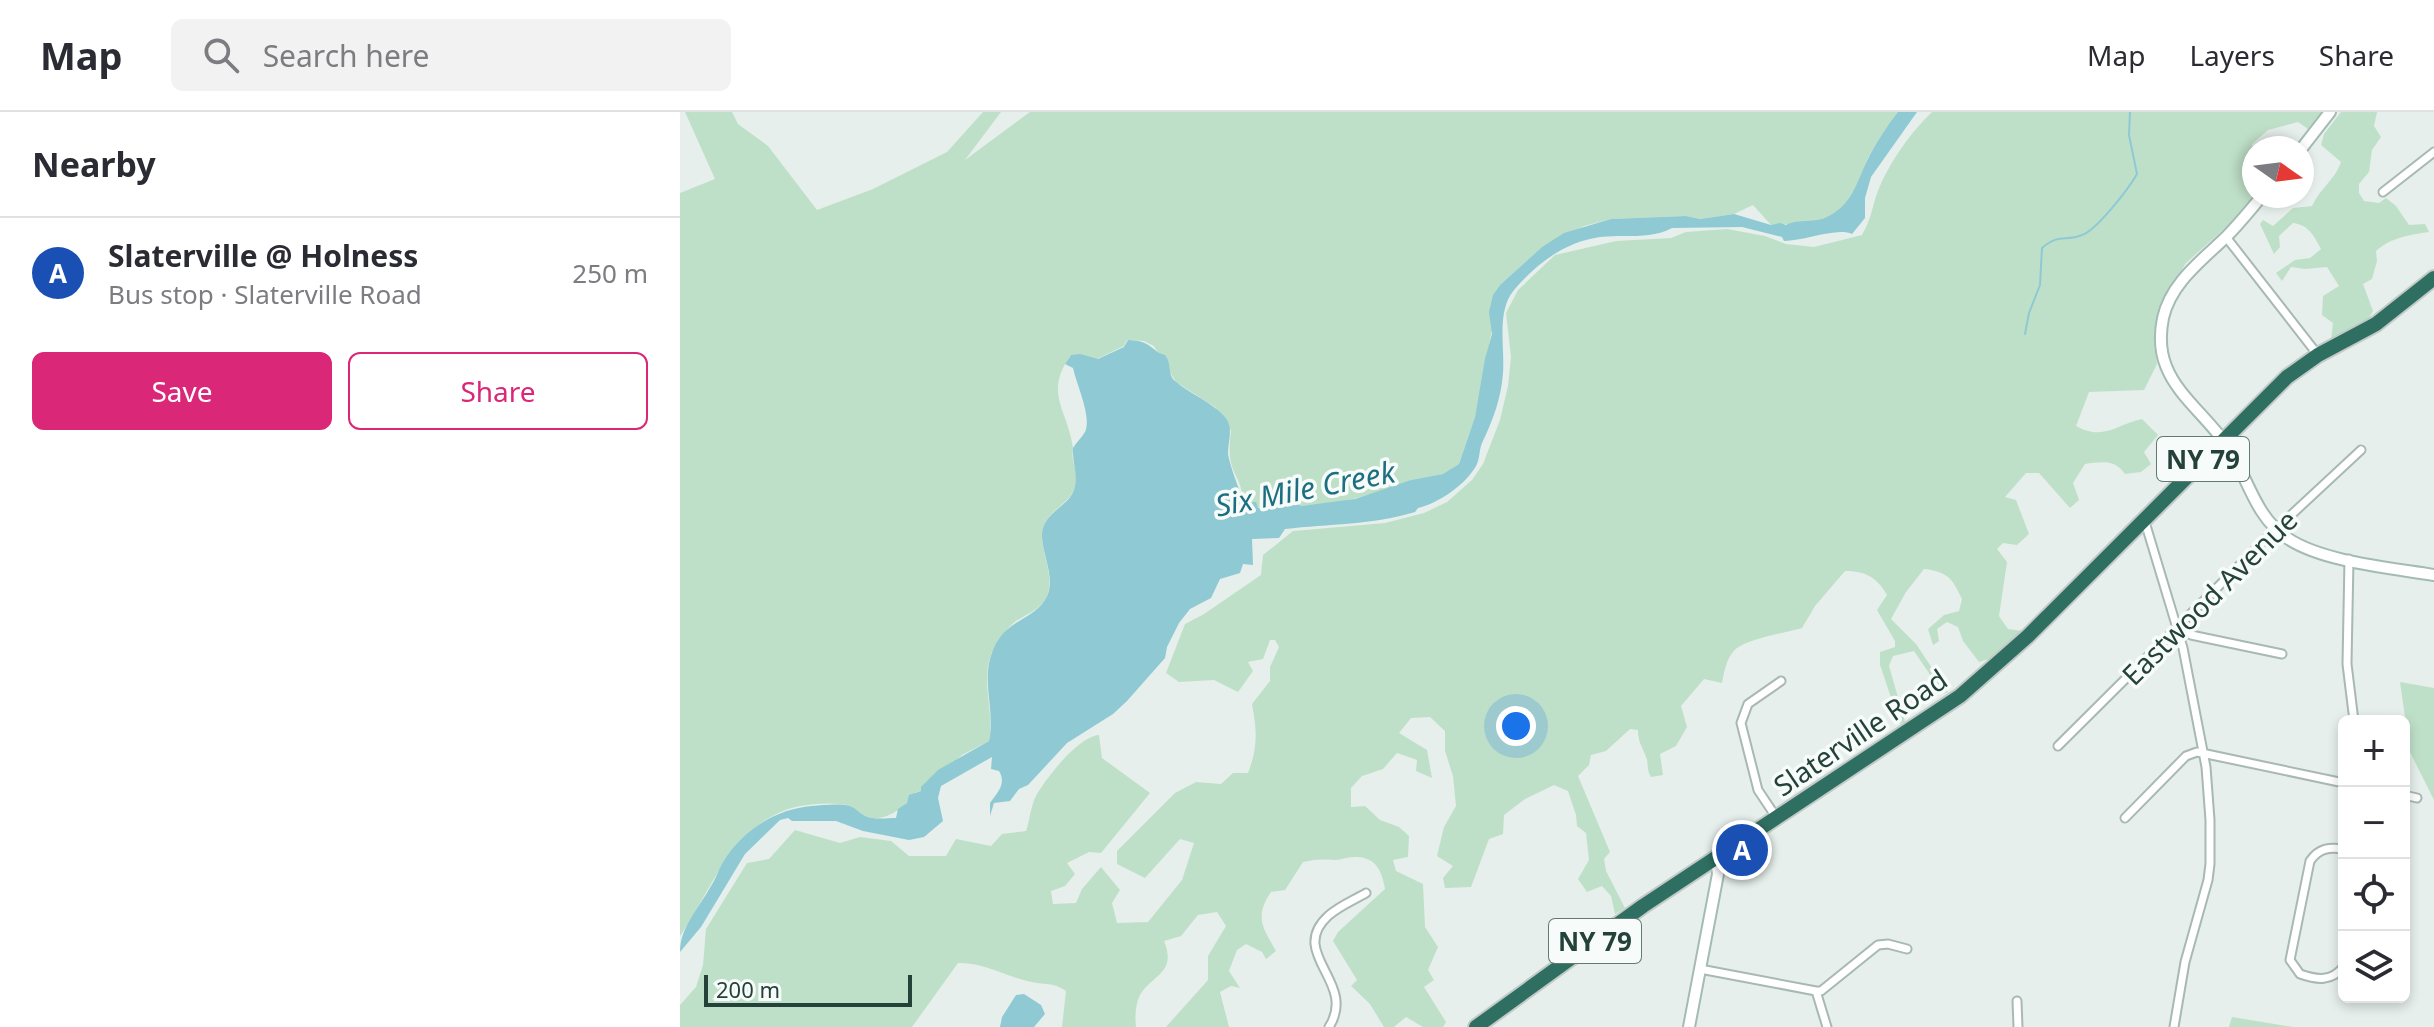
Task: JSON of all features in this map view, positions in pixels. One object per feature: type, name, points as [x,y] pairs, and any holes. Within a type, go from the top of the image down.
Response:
[{"type":"highway","name":"NY 79","points":[[2144,518],[2287,377],[2318,355],[2376,324],[2434,278]]},
{"type":"highway","name":"Slaterville Road","points":[[1476,1027],[1643,906],[1925,721],[1995,668],[2144,518]]},
{"type":"street","points":[[2311,136],[2330,112]]},
{"type":"street","points":[[2383,192],[2434,152]]},
{"type":"street","points":[[2251,208],[2197,263],[2178,287],[2164,315],[2161,339],[2166,367],[2223,440],[2259,510],[2276,529],[2310,550],[2434,575]]},
{"type":"street","points":[[2226,237],[2318,355]]},
{"type":"street","name":"Eastwood Avenue","points":[[2058,746],[2276,529],[2361,450]]},
{"type":"street","points":[[2144,518],[2177,627],[2203,752],[2210,820],[2210,864],[2185,962],[2174,1027]]},
{"type":"street","points":[[2349,559],[2347,664],[2353,715]]},
{"type":"street","points":[[2177,627],[2191,635],[2282,654]]},
{"type":"street","points":[[1777,819],[1758,790],[1741,723],[1748,704],[1781,681]]},
{"type":"street","points":[[2125,818],[2186,756],[2203,752],[2338,782]]},
{"type":"street","points":[[2410,796],[2417,798]]},
{"type":"street","points":[[2338,849],[2327,848],[2310,861],[2290,960],[2300,974],[2322,979],[2338,973]]},
{"type":"street","points":[[1689,1027],[1718,874],[1716,858]]},
{"type":"street","points":[[1329,1027],[1336,1013],[1337,999],[1334,985],[1317,958],[1317,933],[1329,915],[1366,893]]},
{"type":"street","points":[[1700,969],[1821,991],[1878,945],[1907,949]]},
{"type":"street","points":[[1816,991],[1827,1027]]},
{"type":"street","points":[[2017,1001],[2018,1027]]},
{"type":"green space","points":[[685,112],[732,112],[738,124],[768,146],[817,210],[873,189],[947,152],[983,112],[1001,112],[965,160],[1030,112],[1898,112],[1868,158],[1852,198],[1825,219],[1771,225],[1753,205],[1734,214],[1700,219],[1686,216],[1611,219],[1584,226],[1542,247],[1501,284],[1475,417],[1459,464],[1444,474],[1411,480],[1397,487],[1342,502],[1257,508],[1244,497],[1233,470],[1231,431],[1215,407],[1176,382],[1154,346],[1144,341],[1127,340],[1124,346],[1097,359],[1071,355],[1063,368],[1058,391],[1073,448],[1076,484],[1069,497],[1044,525],[1042,541],[1049,584],[1045,600],[1010,627],[995,646],[989,661],[989,741],[962,755],[922,791],[916,792],[887,816],[872,818],[850,806],[825,804],[790,809],[765,821],[735,848],[680,936],[680,193],[715,179]]},
{"type":"green space","points":[[1932,112],[2322,112],[2308,129],[2298,122],[2268,130],[2261,136],[2242,136],[2244,208],[2186,263],[2165,296],[2157,319],[2154,343],[2157,364],[2144,390],[2089,392],[2076,426],[2102,432],[2142,419],[2158,435],[2144,452],[2151,464],[2141,472],[2125,474],[2112,464],[2085,464],[2073,483],[2079,500],[2070,508],[2039,473],[2026,473],[2005,497],[2016,500],[2029,534],[2017,545],[2003,543],[1997,549],[2007,562],[1999,616],[2008,629],[2023,631],[1996,657],[1979,662],[1963,641],[1958,627],[1947,622],[1937,629],[1939,641],[1933,645],[1928,629],[1944,615],[1959,611],[1962,599],[1948,577],[1924,569],[1906,592],[1891,619],[1916,644],[1948,692],[1943,694],[1914,651],[1893,656],[1889,666],[1905,722],[1900,724],[1880,665],[1880,652],[1895,647],[1895,641],[1877,610],[1887,595],[1870,576],[1845,571],[1815,606],[1802,628],[1738,647],[1731,655],[1722,683],[1704,679],[1681,706],[1687,727],[1676,746],[1660,754],[1663,775],[1651,777],[1638,730],[1630,729],[1606,751],[1591,755],[1589,765],[1578,776],[1610,852],[1604,859],[1606,871],[1625,908],[1615,914],[1611,896],[1602,886],[1587,892],[1578,879],[1589,860],[1586,833],[1577,826],[1568,791],[1554,785],[1525,799],[1504,815],[1503,834],[1489,839],[1471,887],[1445,888],[1443,878],[1453,866],[1437,856],[1444,827],[1456,806],[1453,776],[1445,751],[1445,731],[1430,717],[1411,718],[1399,733],[1427,750],[1432,778],[1416,771],[1417,760],[1397,753],[1383,769],[1362,776],[1351,788],[1351,807],[1365,806],[1380,820],[1399,827],[1409,836],[1408,857],[1393,860],[1396,871],[1423,884],[1425,927],[1438,947],[1428,970],[1434,980],[1424,987],[1446,1022],[1443,1027],[1423,1027],[1406,1017],[1394,1027],[1384,1027],[1370,1004],[1351,986],[1357,980],[1333,941],[1338,932],[1385,889],[1376,866],[1367,859],[1354,857],[1303,862],[1285,890],[1271,892],[1263,909],[1262,922],[1276,951],[1266,959],[1262,952],[1246,944],[1237,950],[1229,971],[1240,988],[1231,986],[1220,992],[1229,1027],[1166,1027],[1208,980],[1208,956],[1226,926],[1217,912],[1198,915],[1181,936],[1164,941],[1168,960],[1166,967],[1140,995],[1136,1027],[1062,1027],[1066,991],[1055,985],[1027,981],[978,965],[958,963],[912,1027],[680,1027],[680,1005],[696,987],[703,965],[706,929],[747,863],[769,859],[795,830],[840,843],[860,837],[891,841],[909,856],[946,856],[956,839],[991,846],[1002,834],[1026,831],[1035,798],[1048,777],[1073,750],[1099,735],[1102,758],[1150,793],[1101,853],[1089,852],[1067,863],[1075,874],[1065,886],[1051,891],[1053,904],[1076,903],[1082,889],[1101,867],[1120,890],[1112,903],[1117,923],[1148,922],[1182,880],[1194,843],[1180,839],[1145,878],[1117,864],[1117,851],[1175,793],[1196,782],[1221,784],[1233,773],[1248,773],[1256,739],[1252,704],[1270,681],[1270,667],[1279,647],[1275,640],[1270,640],[1263,659],[1248,662],[1253,671],[1238,692],[1214,680],[1179,682],[1166,673],[1185,624],[1261,575],[1263,555],[1293,531],[1385,523],[1424,513],[1447,502],[1472,480],[1483,464],[1500,420],[1508,386],[1511,357],[1506,313],[1518,290],[1555,255],[1616,241],[1671,238],[1686,232],[1727,229],[1765,236],[1786,244],[1814,247],[1862,235],[1880,186],[1910,137]]},
{"type":"green space","points":[[2341,112],[2377,112],[2374,126],[2381,137],[2372,150],[2369,172],[2359,184],[2359,193],[2364,201],[2379,203],[2386,198],[2396,206],[2409,225],[2425,224],[2429,232],[2395,240],[2376,251],[2377,261],[2372,279],[2363,284],[2373,311],[2368,320],[2331,340],[2333,323],[2322,315],[2323,296],[2339,286],[2327,267],[2291,267],[2282,281],[2276,273],[2295,260],[2310,258],[2321,249],[2316,240],[2307,229],[2293,223],[2279,236],[2280,247],[2274,254],[2260,224],[2263,220],[2273,226],[2293,208],[2314,208],[2319,194],[2341,162],[2321,145],[2324,134]]},
{"type":"green space","points":[[2400,682],[2434,688],[2434,800],[2410,752],[2410,715],[2405,715]]},
{"type":"green space","points":[[2232,1017],[2293,1027],[2229,1027]]},
{"type":"water","points":[[1898,112],[1917,112],[1871,177],[1865,198],[1865,218],[1852,234],[1838,232],[1784,241],[1782,237],[1742,227],[1672,228],[1646,235],[1600,237],[1552,255],[1523,280],[1508,299],[1502,330],[1503,373],[1493,418],[1477,463],[1451,492],[1415,512],[1399,516],[1285,529],[1279,538],[1252,539],[1253,565],[1243,564],[1240,573],[1220,579],[1211,598],[1190,609],[1179,623],[1165,658],[1127,701],[1113,714],[1067,743],[1010,801],[994,803],[990,816],[990,803],[1002,780],[999,771],[991,769],[992,757],[941,786],[938,798],[943,821],[924,837],[909,840],[863,831],[836,821],[780,820],[745,854],[701,927],[680,952],[683,934],[722,864],[739,841],[760,824],[798,808],[831,804],[850,806],[869,817],[896,818],[898,809],[907,803],[909,795],[921,791],[921,787],[938,770],[989,741],[989,661],[1004,632],[1039,607],[1049,592],[1042,533],[1047,520],[1074,490],[1073,448],[1085,432],[1087,418],[1073,368],[1065,364],[1071,355],[1098,359],[1124,347],[1128,340],[1145,343],[1165,355],[1175,381],[1214,407],[1228,421],[1228,453],[1234,477],[1244,499],[1256,502],[1258,508],[1295,502],[1301,506],[1355,499],[1411,480],[1443,474],[1459,464],[1475,417],[1492,334],[1489,312],[1493,295],[1542,247],[1564,233],[1611,219],[1686,216],[1700,219],[1734,214],[1771,225],[1786,225],[1824,218],[1838,210],[1850,197],[1873,149]]},
{"type":"water","points":[[1024,994],[1041,1005],[1045,1014],[1034,1027],[1000,1027],[1002,1017],[1016,995]]},
{"type":"waterway","points":[[2025,334],[2040,285],[2042,248],[2058,239],[2088,232],[2112,208],[2137,174],[2129,135],[2130,112]]},
{"type":"place","name":"Slaterville @ Holness","points":[[1742,850]]},
{"type":"water label","name":"Six Mile Creek","points":[[1305,488]]}]
